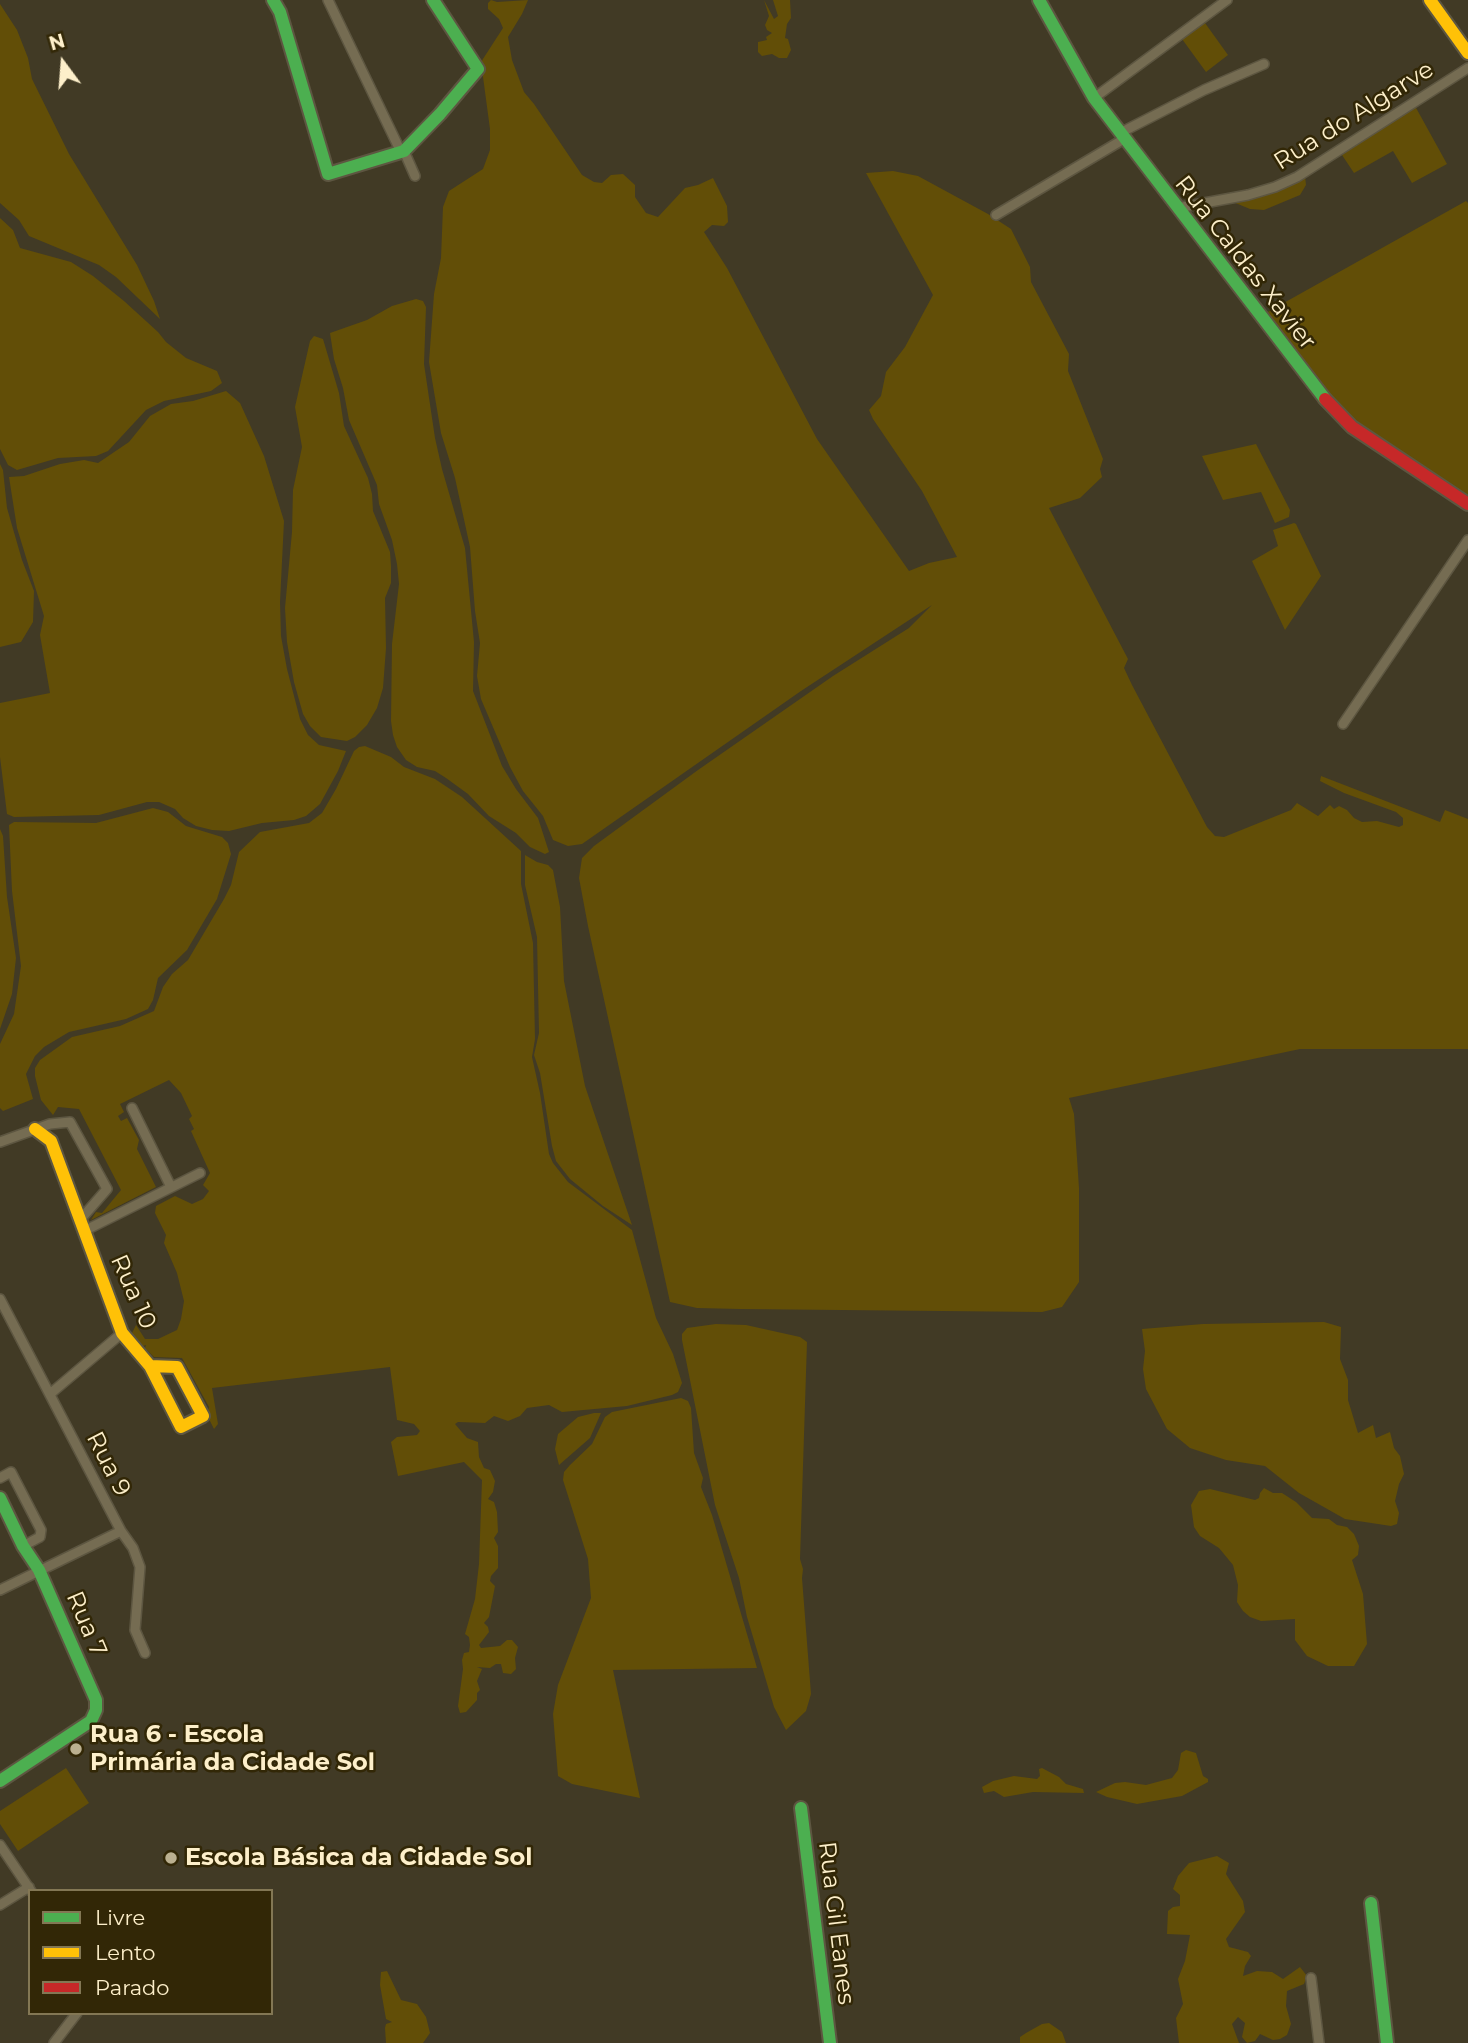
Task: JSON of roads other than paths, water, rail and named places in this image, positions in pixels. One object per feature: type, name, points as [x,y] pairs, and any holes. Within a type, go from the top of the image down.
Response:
[{"type":"street","points":[[273,0],[281,12],[328,174],[403,151],[440,114],[478,69],[433,0]]},
{"type":"street","points":[[328,0],[415,176]]},
{"type":"street","name":"Rua Caldas Xavier","points":[[1039,0],[1094,98],[1333,410],[1352,427],[1468,505]]},
{"type":"street","points":[[1094,98],[1227,0]]},
{"type":"street","points":[[1430,0],[1468,53]]},
{"type":"street","points":[[996,215],[1122,136],[1204,90],[1264,64]]},
{"type":"street","name":"Rua do Algarve","points":[[1177,208],[1248,195],[1297,177],[1468,68]]},
{"type":"street","points":[[1343,724],[1468,540]]},
{"type":"street","points":[[132,1108],[171,1187]]},
{"type":"street","points":[[0,1142],[50,1124],[71,1122],[107,1189],[82,1225]]},
{"type":"street","name":"Rua 10","points":[[35,1129],[51,1141],[122,1333],[150,1366],[181,1427],[203,1416],[177,1367],[150,1366]]},
{"type":"street","name":"Rua 10","points":[[82,1225],[201,1173]]},
{"type":"street","name":"Rua 9","points":[[0,1300],[121,1531],[133,1548],[140,1567],[135,1630],[145,1653]]},
{"type":"street","points":[[50,1394],[122,1333]]},
{"type":"street","points":[[0,1478],[11,1472],[41,1530],[40,1537],[23,1546]]},
{"type":"street","name":"Rua 7","points":[[0,1498],[23,1546],[40,1570],[96,1700],[96,1710],[91,1721],[0,1779]]},
{"type":"street","points":[[0,1590],[121,1531]]},
{"type":"street","name":"Rua Gil Eanes","points":[[801,1808],[830,2043]]},
{"type":"street","points":[[0,1845],[30,1889]]},
{"type":"street","points":[[0,1905],[28,1890]]},
{"type":"street","points":[[1371,1903],[1387,2043]]},
{"type":"street","points":[[1311,1978],[1319,2043]]},
{"type":"street","points":[[53,2042],[75,2015]]},
{"type":"place","name":"Rua 6 - Escola Primária da Cidade Sol","points":[[76,1749]]},
{"type":"place","name":"Escola Básica da Cidade Sol","points":[[171,1858]]}]
